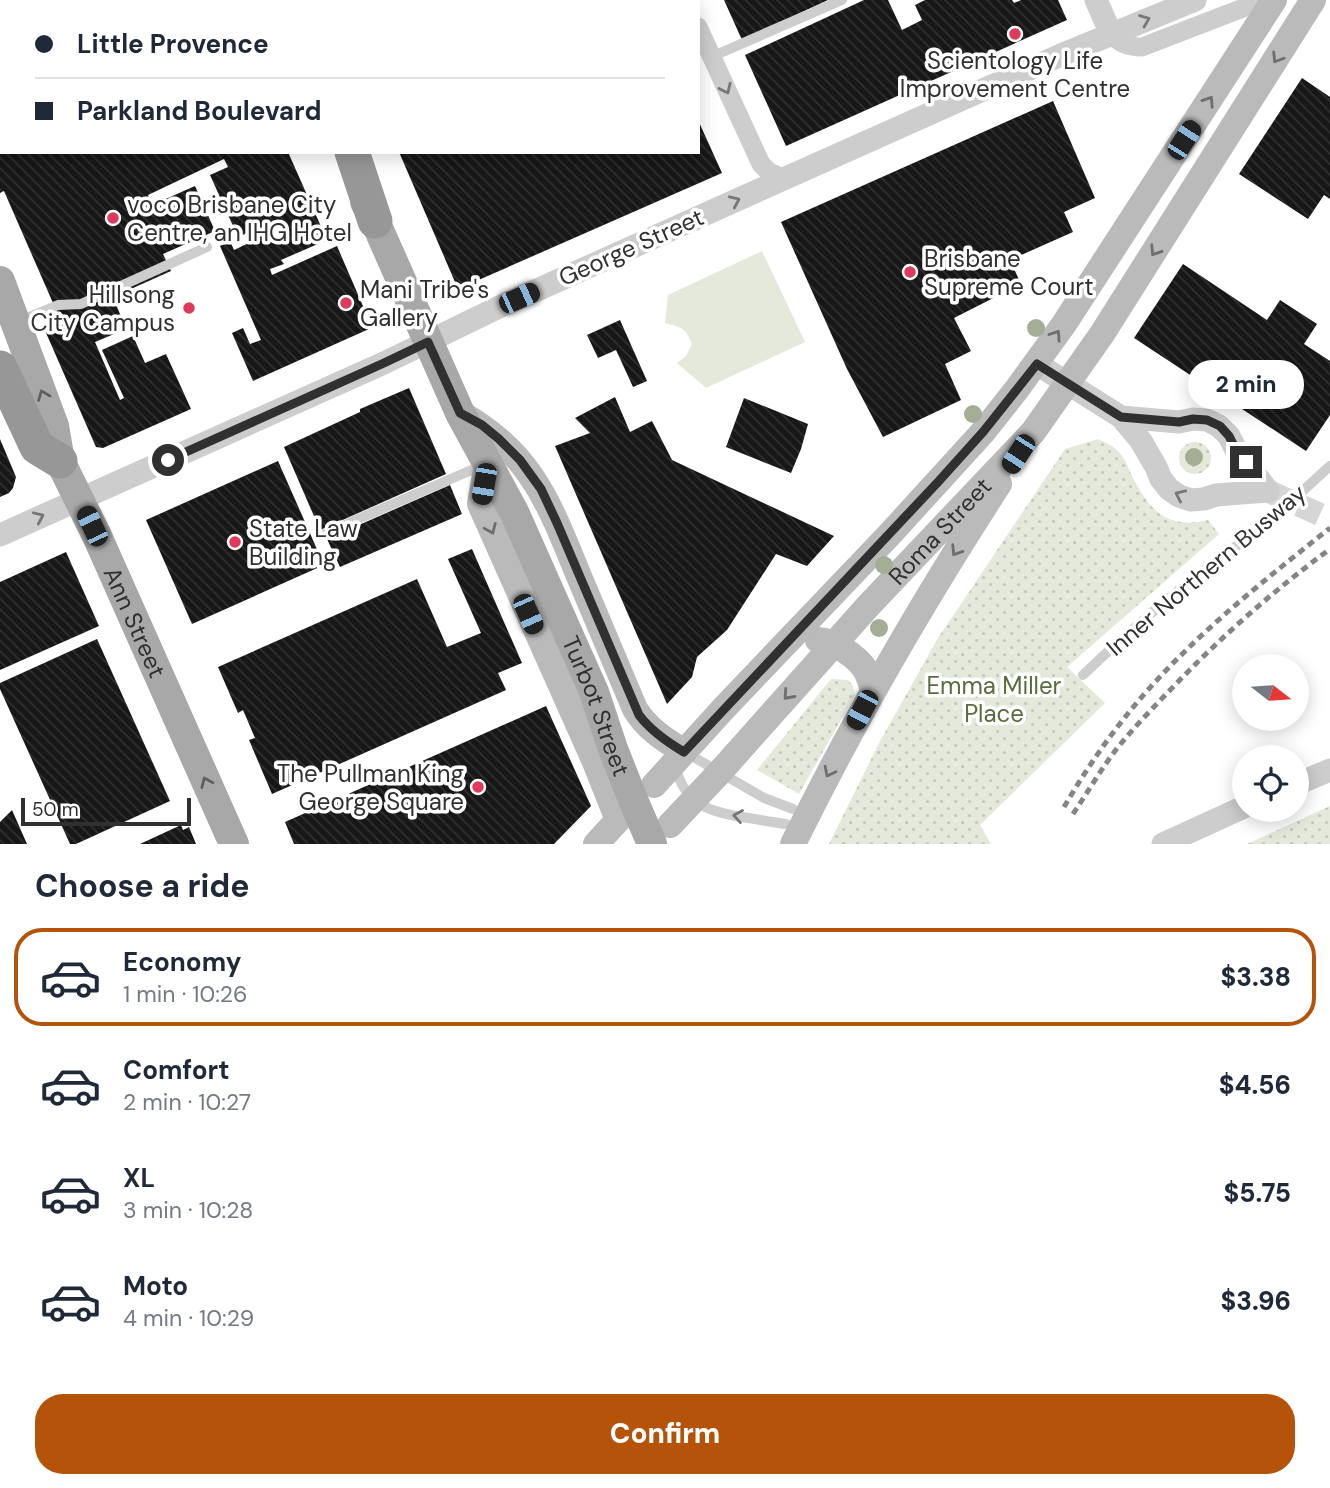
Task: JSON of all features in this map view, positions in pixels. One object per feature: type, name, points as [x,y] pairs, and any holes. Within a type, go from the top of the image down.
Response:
[{"type":"highway","points":[[353,154],[375,221]]},
{"type":"highway","points":[[0,368],[37,447],[60,461]]},
{"type":"main road","name":"Roma Street","points":[[654,785],[930,491],[983,432],[1037,364],[1274,0]]},
{"type":"main road","name":"Roma Street","points":[[661,835],[833,644],[1033,432],[1102,334],[1313,0]]},
{"type":"main road","name":"Turbot Street","points":[[339,154],[375,221],[460,413],[514,512],[594,692],[613,749],[661,835]]},
{"type":"main road","points":[[1172,158],[1192,193]]},
{"type":"main road","name":"Ann Street","points":[[0,281],[54,426],[60,461],[97,536],[234,844]]},
{"type":"main road","points":[[460,413],[491,432],[536,481],[557,523],[635,709],[648,726],[680,757]]},
{"type":"main road","points":[[789,834],[831,767],[947,565],[1033,432]]},
{"type":"main road","points":[[487,463],[480,504],[618,820],[596,844]]},
{"type":"main road","points":[[725,707],[743,703],[756,696],[800,652],[812,642],[822,640],[858,661],[867,674],[873,691]]},
{"type":"street","points":[[1096,0],[1111,34],[1126,45],[1142,47],[1264,0]]},
{"type":"street","name":"George Street","points":[[0,535],[785,179],[1111,34],[1195,0]]},
{"type":"street","points":[[700,32],[761,164],[769,172],[785,179]]},
{"type":"street","points":[[1037,364],[1121,417],[1140,441],[1161,479],[1179,496],[1191,500],[1268,491],[1220,426],[1207,420],[1179,422],[1121,417]]},
{"type":"street","points":[[1156,467],[1160,442],[1168,430],[1179,422]]},
{"type":"street","points":[[1216,495],[1226,487],[1233,476],[1237,463],[1235,448]]},
{"type":"street","points":[[1309,779],[1330,770]]},
{"type":"street","points":[[1163,844],[1232,812]]},
{"type":"lane","points":[[711,57],[842,0]]},
{"type":"lane","points":[[15,323],[58,305],[81,303],[207,247]]},
{"type":"lane","points":[[326,533],[487,463]]},
{"type":"lane","name":"Inner Northern Busway","points":[[1083,675],[1128,632],[1284,508],[1330,466]]},
{"type":"lane","points":[[789,834],[703,807],[694,800],[681,782],[680,757],[719,773],[764,799],[793,809]]},
{"type":"green space","points":[[762,251],[805,342],[706,388],[677,363],[686,356],[692,344],[682,329],[665,323],[668,295]]},
{"type":"green space","name":"Emma Miller Place","points":[[1098,439],[1119,452],[1145,497],[1160,514],[1180,522],[1208,520],[1219,534],[1067,667],[1105,703],[980,825],[991,844],[829,844],[879,743],[938,638],[1065,449]]},
{"type":"green space","points":[[1195,442],[1206,447],[1211,458],[1206,469],[1195,474],[1184,469],[1179,458],[1184,447]]},
{"type":"green space","points":[[831,679],[848,680],[855,695],[799,794],[757,770]]},
{"type":"green space","points":[[1330,806],[1330,844],[1247,844],[1295,822],[1309,822],[1309,816]]},
{"type":"building","points":[[724,0],[828,0],[742,40]]},
{"type":"building","points":[[864,0],[888,0],[902,30],[922,20],[915,5],[925,0],[1012,0],[1014,3],[1021,0],[1058,0],[1067,20],[786,146],[745,55]]},
{"type":"building","points":[[1302,78],[1330,97],[1330,199],[1324,195],[1308,219],[1239,174]]},
{"type":"building","name":"Brisbane Supreme Court","points":[[1053,101],[1095,198],[1064,212],[1073,232],[1010,260],[1021,284],[954,318],[971,351],[945,364],[961,400],[883,437],[847,369],[781,222]]},
{"type":"building","points":[[700,124],[722,173],[458,289],[400,154],[700,154]]},
{"type":"building","points":[[0,154],[289,154],[327,240],[281,260],[284,264],[270,269],[272,275],[337,246],[369,320],[369,329],[253,381],[232,333],[243,328],[250,344],[261,340],[220,246],[230,241],[234,250],[257,239],[252,231],[238,237],[210,175],[228,167],[224,159],[148,195],[152,205],[195,186],[215,231],[163,254],[171,271],[113,297],[126,329],[95,342],[120,400],[124,398],[102,350],[133,336],[145,363],[166,354],[191,409],[103,448],[96,447],[43,326],[60,319],[4,191],[0,193]]},
{"type":"building","points":[[1183,264],[1267,320],[1280,300],[1317,324],[1304,344],[1330,361],[1330,415],[1306,451],[1134,338]]},
{"type":"building","points":[[620,320],[647,381],[633,387],[616,350],[598,358],[587,335]]},
{"type":"building","points":[[409,388],[446,474],[320,530],[284,447]]},
{"type":"building","points":[[615,397],[630,432],[652,421],[672,460],[834,536],[807,566],[776,554],[727,630],[697,657],[692,677],[667,704],[555,446],[590,433],[575,418]]},
{"type":"building","points":[[744,398],[808,424],[791,473],[726,447]]},
{"type":"building","points":[[0,439],[16,477],[9,493],[0,497]]},
{"type":"building","name":"State Law Building","points":[[278,461],[324,565],[192,624],[146,520]]},
{"type":"building","points":[[450,485],[462,514],[340,567],[327,539]]},
{"type":"building","points":[[472,549],[522,663],[498,673],[506,690],[272,794],[249,740],[255,738],[243,710],[238,713],[218,667],[417,579],[447,647],[481,633],[448,559]]},
{"type":"building","points":[[66,552],[99,626],[0,670],[0,582]]},
{"type":"building","points":[[97,639],[170,801],[76,844],[70,844],[0,689],[0,683]]},
{"type":"building","points":[[546,706],[591,806],[554,844],[294,844],[285,822]]},
{"type":"building","points":[[12,810],[27,844],[0,844],[0,822]]},
{"type":"building","points":[[181,825],[183,830],[189,827],[196,844],[140,844]]},
{"type":"tunnel","points":[[1268,491],[1330,519]]},
{"type":"railway","points":[[1064,807],[1113,733],[1168,669],[1235,605],[1330,528]]},
{"type":"railway","points":[[1073,814],[1115,751],[1173,687],[1248,615],[1330,549]]},
{"type":"place","name":"Scientology Life Improvement Centre","points":[[1015,34]]},
{"type":"place","name":"voco Brisbane City Centre, an IHG Hotel","points":[[113,218]]},
{"type":"place","name":"Brisbane Supreme Court","points":[[910,272]]},
{"type":"place","name":"Mani Tribe's Gallery","points":[[346,303]]},
{"type":"place","name":"Hillsong City Campus","points":[[189,308]]},
{"type":"place","name":"State Law Building","points":[[235,542]]},
{"type":"place","name":"The Pullman King George Square","points":[[478,787]]},
{"type":"route","points":[[168,460],[428,342],[460,413],[482,425],[499,439],[520,460],[541,489],[635,709],[648,726],[684,752],[938,482],[983,432],[1037,364],[1121,417],[1179,422],[1207,420],[1220,426],[1246,462]]}]
